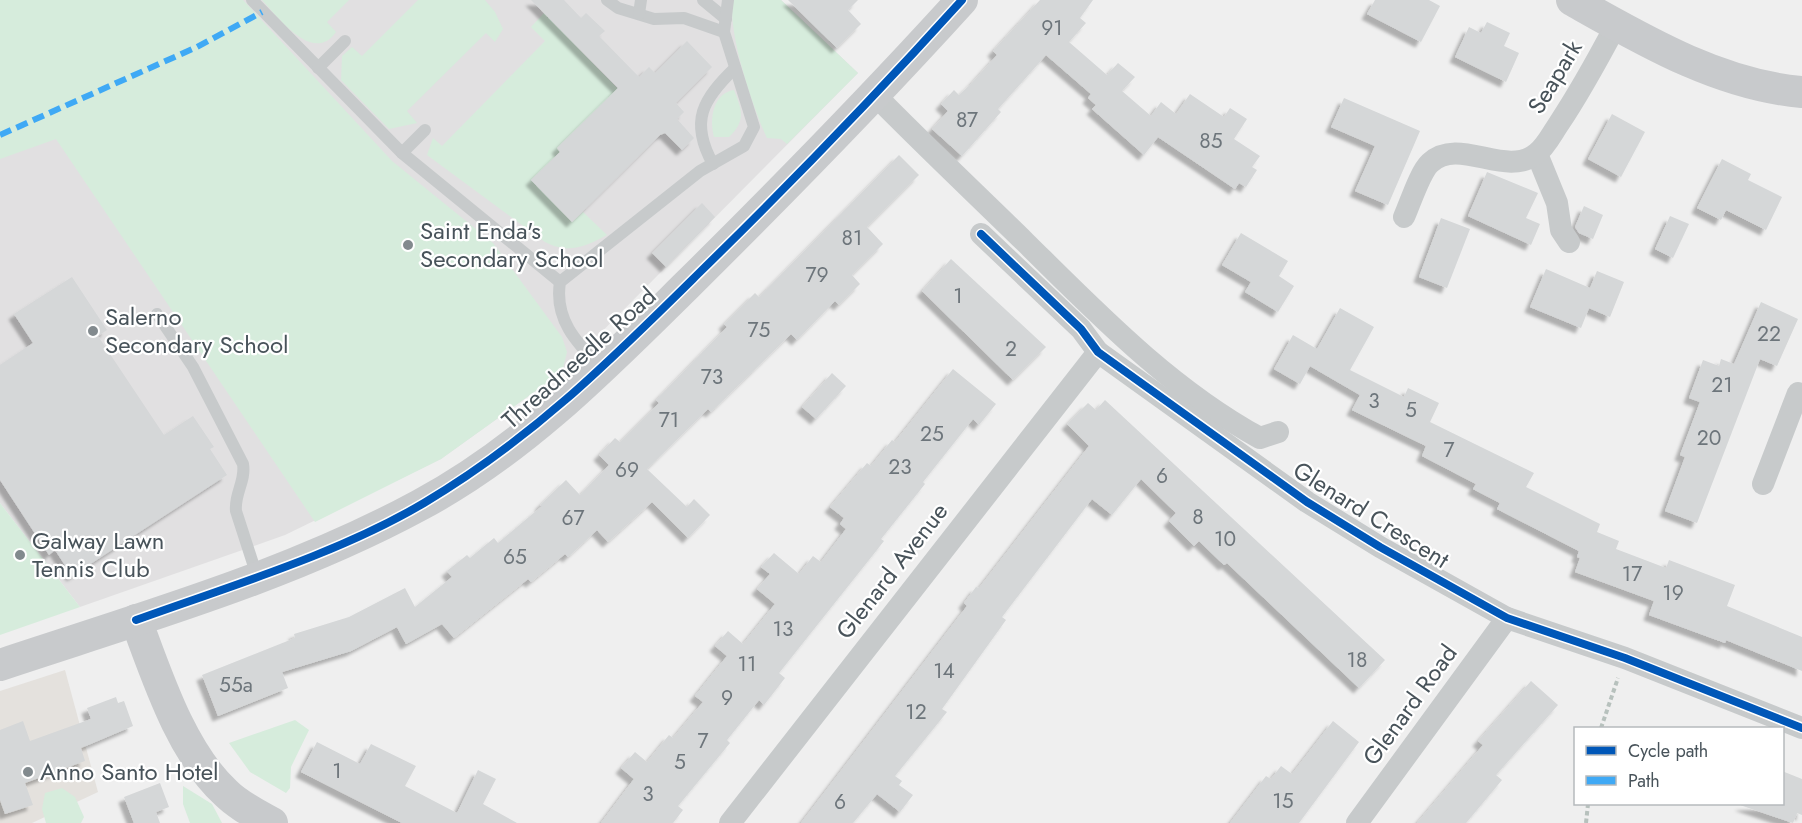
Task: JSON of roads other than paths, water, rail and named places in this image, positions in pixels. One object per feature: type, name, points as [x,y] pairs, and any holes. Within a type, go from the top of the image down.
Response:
[{"type":"main road","name":"Threadneedle Road","points":[[0,665],[136,620],[356,537],[421,505],[527,434],[602,369],[875,95],[962,0]]},
{"type":"main road","points":[[1572,0],[1616,25],[1701,65],[1740,80],[1777,90],[1802,92]]},
{"type":"main road","points":[[136,620],[166,699],[201,765],[236,802],[272,823]]},
{"type":"street","name":"Seapark","points":[[1537,154],[1591,74],[1616,25]]},
{"type":"street","points":[[875,95],[1108,325],[1232,423],[1260,438],[1278,432]]},
{"type":"street","points":[[1404,217],[1428,164],[1441,155],[1459,154],[1504,161],[1522,161],[1537,154],[1557,203],[1561,230],[1569,242]]},
{"type":"street","name":"Glenard Crescent","points":[[981,234],[1081,329],[1098,352],[1306,502],[1380,547],[1507,618],[1625,658],[1802,728]]},
{"type":"street","name":"Glenard Avenue","points":[[730,823],[1098,352]]},
{"type":"street","points":[[1763,484],[1798,393],[1802,395]]},
{"type":"street","name":"Glenard Road","points":[[1357,823],[1507,618]]},
{"type":"lane","points":[[252,0],[402,153],[560,282]]},
{"type":"lane","points":[[607,0],[618,8],[654,20],[684,18],[724,32]]},
{"type":"lane","points":[[639,14],[641,0]]},
{"type":"lane","points":[[703,0],[726,19]]},
{"type":"lane","points":[[560,282],[713,164],[744,146],[754,127],[724,32],[728,0]]},
{"type":"lane","points":[[318,68],[345,41]]},
{"type":"lane","points":[[713,164],[702,137],[704,108],[712,90],[735,68]]},
{"type":"lane","points":[[402,153],[426,130]]},
{"type":"lane","points":[[560,282],[559,308],[564,321],[572,336],[602,369]]},
{"type":"lane","points":[[157,314],[193,367],[243,464],[243,479],[235,503],[236,511],[257,576]]},
{"type":"place","name":"Saint Enda's Secondary School","points":[[408,245]]},
{"type":"place","name":"Salerno Secondary School","points":[[93,331]]},
{"type":"place","name":"Galway Lawn Tennis Club","points":[[20,555]]},
{"type":"place","name":"Anno Santo Hotel","points":[[28,772]]}]
